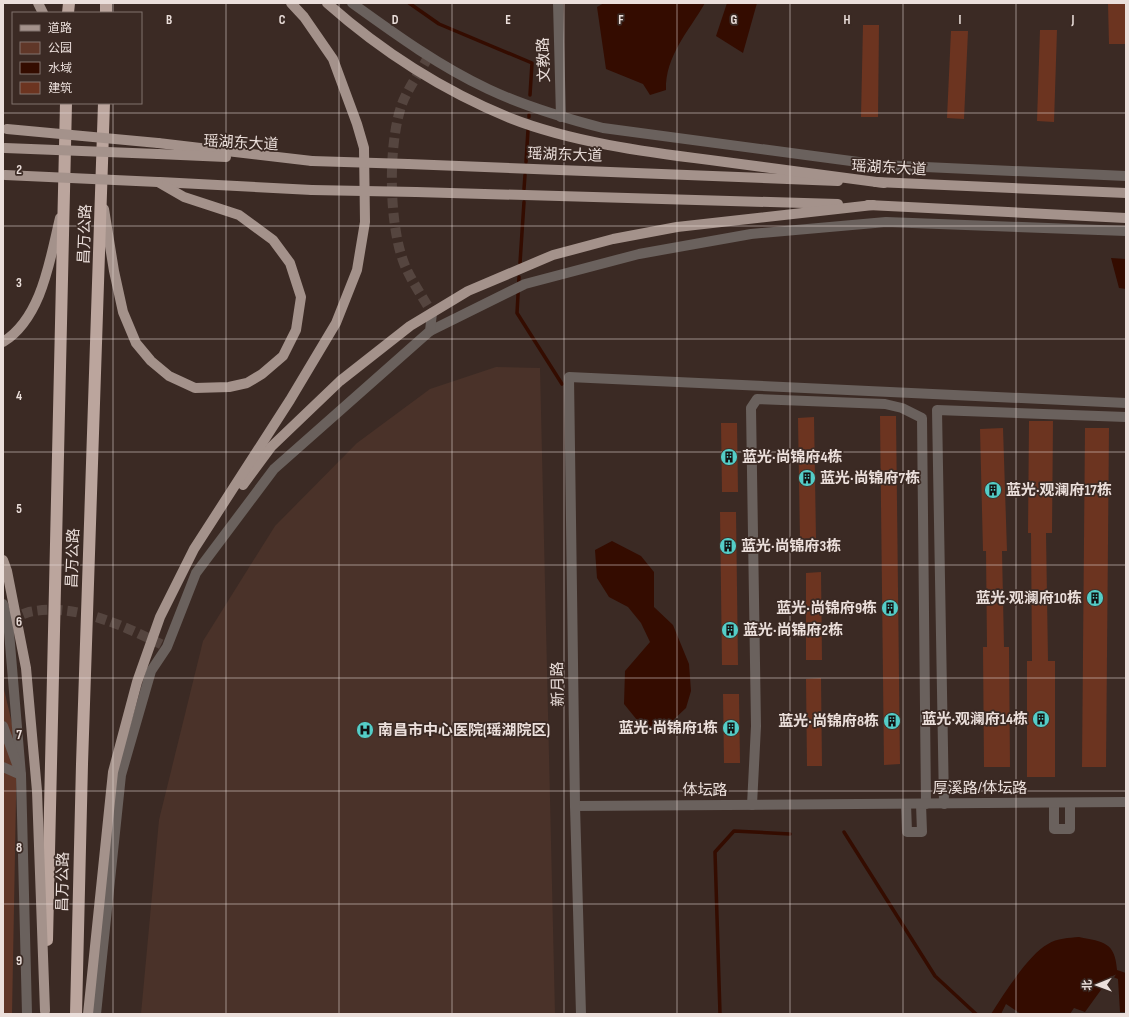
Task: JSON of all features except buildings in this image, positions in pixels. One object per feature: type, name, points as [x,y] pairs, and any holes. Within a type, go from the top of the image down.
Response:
[{"type":"highway","name":"昌万公路","points":[[45,1013],[66,104]]},
{"type":"highway","name":"昌万公路","points":[[76,1014],[82,764],[104,104]]},
{"type":"main road","points":[[38,3],[42,12]]},
{"type":"main road","points":[[88,1014],[113,772],[137,682],[160,617],[194,549],[290,400],[336,323],[357,270],[365,222],[364,148],[357,124],[332,59],[304,17],[291,3]]},
{"type":"main road","points":[[327,3],[367,36],[411,66],[459,94],[511,118],[604,144],[665,154],[884,183]]},
{"type":"main road","points":[[62,104],[66,124]]},
{"type":"main road","points":[[5,128],[158,143],[312,161]]},
{"type":"main road","name":"瑶湖东大道","points":[[3,148],[1126,194]]},
{"type":"main road","points":[[4,175],[312,190],[873,205],[1126,218]]},
{"type":"main road","points":[[102,197],[114,271],[123,312],[136,343],[151,361],[169,376],[195,388],[229,387],[247,382],[262,374],[283,356],[296,330],[301,297],[290,263],[273,240],[239,215],[184,197],[158,182]]},
{"type":"main road","points":[[3,342],[8,339],[32,312],[46,278],[64,203]]},
{"type":"main road","points":[[194,549],[271,447],[340,381],[410,326],[468,291],[553,255],[612,239],[677,227],[873,205]]},
{"type":"main road","points":[[3,560],[7,570],[26,668],[37,791],[45,1013]]},
{"type":"street","points":[[352,3],[418,50],[488,89],[561,117],[603,128],[881,165],[1126,176]]},
{"type":"street","name":"文教路","points":[[558,3],[561,117]]},
{"type":"street","points":[[96,1014],[121,775],[151,672],[167,647],[196,574],[274,469],[430,331],[525,284],[639,254],[751,234],[886,222],[1126,231]]},
{"type":"street","points":[[430,331],[432,313]]},
{"type":"street","name":"新月路","points":[[581,1014],[575,806],[569,377],[1126,403]]},
{"type":"street","points":[[752,805],[756,726],[751,408],[757,399],[885,404],[902,408],[922,418],[924,804],[922,832],[907,832],[906,804]]},
{"type":"street","points":[[944,804],[937,410],[1126,417]]},
{"type":"street","points":[[3,604],[21,775],[27,1014]]},
{"type":"street","points":[[3,726],[21,775]]},
{"type":"street","points":[[3,767],[21,775]]},
{"type":"street","name":"厚溪路/体坛路","points":[[835,804],[1126,802]]},
{"type":"street","points":[[1054,803],[1054,829],[1070,829],[1070,803]]},
{"type":"street","name":"体坛路","points":[[575,806],[835,804]]},
{"type":"shaded area","name":"南昌市中心医院(瑶湖院区)","points":[[496,367],[540,368],[555,1014],[141,1014],[159,820],[203,641],[275,526],[357,443],[430,389]]},
{"type":"green space","points":[[3,685],[17,745],[12,1014],[3,1014]]},
{"type":"water","points":[[604,3],[705,3],[679,44],[669,66],[666,90],[650,95],[643,84],[606,69],[597,7]]},
{"type":"water","points":[[727,3],[757,3],[743,53],[716,36]]},
{"type":"water","points":[[1111,258],[1126,259],[1126,289],[1119,288]]},
{"type":"water","points":[[612,541],[641,556],[654,572],[654,607],[673,625],[689,664],[691,691],[686,708],[671,722],[654,728],[637,720],[624,704],[625,671],[650,642],[641,623],[628,607],[609,597],[597,578],[595,550]]},
{"type":"water","points":[[1079,937],[1101,942],[1111,949],[1116,961],[1117,970],[1126,973],[1126,1012],[1120,1012],[1118,979],[1111,976],[1085,1012],[1074,1008],[1070,1014],[1021,1014],[1006,1004],[1001,1014],[991,1014],[1017,976],[1033,956],[1041,949],[1055,941]]},
{"type":"waterway","points":[[409,3],[439,24],[532,63],[530,95]]},
{"type":"waterway","points":[[526,162],[528,130]]},
{"type":"waterway","points":[[524,189],[525,175]]},
{"type":"waterway","points":[[520,263],[524,202]]},
{"type":"waterway","points":[[519,277],[517,313],[562,384]]},
{"type":"waterway","points":[[720,1014],[715,852],[734,831],[790,834]]},
{"type":"waterway","points":[[844,832],[935,976],[976,1014]]},
{"type":"tunnel","points":[[429,56],[407,93],[398,116],[392,159],[392,184],[393,208],[400,251],[409,274],[432,313]]},
{"type":"tunnel","points":[[9,620],[29,612],[47,610],[65,610],[83,613],[118,624],[167,647]]},
{"type":"place","name":"蓝光·尚锦府4栋","points":[[729,457]]},
{"type":"place","name":"蓝光·尚锦府7栋","points":[[807,478]]},
{"type":"place","name":"蓝光·观澜府17栋","points":[[993,490]]},
{"type":"place","name":"蓝光·尚锦府3栋","points":[[728,546]]},
{"type":"place","name":"蓝光·观澜府10栋","points":[[1095,598]]},
{"type":"place","name":"蓝光·尚锦府9栋","points":[[890,608]]},
{"type":"place","name":"蓝光·尚锦府2栋","points":[[730,630]]},
{"type":"place","name":"蓝光·观澜府14栋","points":[[1041,719]]},
{"type":"place","name":"蓝光·尚锦府8栋","points":[[892,721]]},
{"type":"place","name":"蓝光·尚锦府1栋","points":[[731,728]]},
{"type":"place","name":"南昌市中心医院(瑶湖院区)","points":[[365,730]]}]
